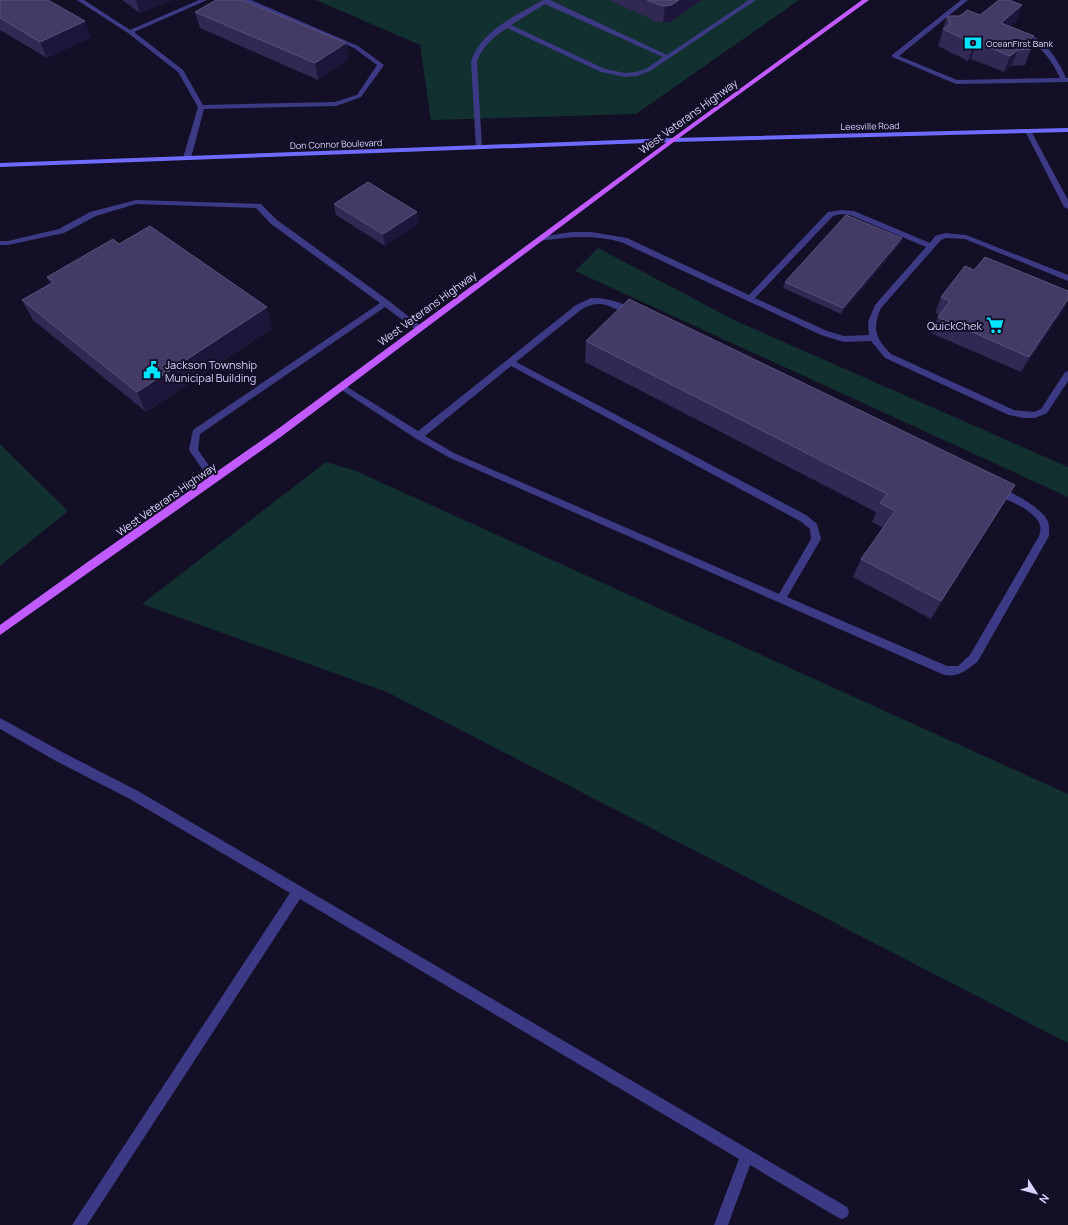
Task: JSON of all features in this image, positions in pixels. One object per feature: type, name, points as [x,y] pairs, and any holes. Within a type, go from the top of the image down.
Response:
[{"type":"main road","name":"West Veterans Highway","points":[[0,630],[46,596],[214,480],[673,140],[866,0]]},
{"type":"street","name":"Leesville Road","points":[[673,140],[1068,130]]},
{"type":"street","name":"Don Connor Boulevard","points":[[0,165],[673,140]]},
{"type":"lane","points":[[80,0],[130,32],[181,70],[201,107],[187,158]]},
{"type":"lane","points":[[130,32],[204,0]]},
{"type":"lane","points":[[201,107],[336,104],[359,96],[381,64],[356,47],[246,0]]},
{"type":"lane","points":[[506,25],[603,71],[615,74],[637,74],[648,70],[753,0]]},
{"type":"lane","points":[[965,0],[894,56],[956,82],[1066,80],[1056,61],[1040,43],[1013,30]]},
{"type":"lane","points":[[478,147],[474,57],[482,45],[506,25],[546,1],[667,57]]},
{"type":"lane","points":[[956,8],[963,11]]},
{"type":"lane","points":[[1028,131],[1068,207]]},
{"type":"lane","points":[[0,243],[8,243],[61,231],[93,214],[136,202],[258,206],[274,222],[419,328]]},
{"type":"lane","points":[[749,299],[830,214],[841,212],[851,213],[931,246]]},
{"type":"lane","points":[[539,239],[582,233],[608,236],[624,240],[824,333],[844,338],[873,338]]},
{"type":"lane","points":[[1068,278],[966,237],[945,235],[938,238],[931,246],[878,307],[872,319],[873,338],[888,356],[1012,413],[1035,415],[1044,411],[1068,374]]},
{"type":"lane","points":[[418,436],[580,307],[591,301],[617,305],[638,316]]},
{"type":"lane","points":[[214,480],[193,450],[196,432],[386,304]]},
{"type":"lane","points":[[510,362],[803,518],[814,527],[816,539],[781,599]]},
{"type":"lane","points":[[341,387],[451,455],[946,671],[960,670],[974,658],[1044,536],[1045,526],[1041,517],[1033,509],[990,488]]},
{"type":"lane","points":[[0,723],[60,758],[134,795],[842,1212]]},
{"type":"lane","points":[[78,1225],[298,892]]},
{"type":"lane","points":[[721,1225],[747,1156]]},
{"type":"green space","points":[[316,0],[799,0],[636,114],[431,120],[420,45]]},
{"type":"green space","points":[[598,248],[736,321],[1068,467],[1068,497],[575,271]]},
{"type":"green space","points":[[0,444],[68,511],[0,566]]},
{"type":"green space","points":[[326,462],[356,471],[1068,794],[1068,1043],[387,692],[142,604]]},
{"type":"building","points":[[0,0],[48,0],[85,21],[40,42],[0,18]]},
{"type":"building","points":[[216,0],[242,0],[346,43],[315,63],[195,12]]},
{"type":"building","points":[[647,0],[679,0],[671,5],[665,6]]},
{"type":"building","points":[[999,0],[1009,0],[1022,5],[1001,23],[1034,36],[1027,42],[1031,49],[1018,50],[1010,56],[977,42],[974,44],[943,29],[950,24],[947,16],[960,16],[967,10],[980,15]]},
{"type":"building","points":[[368,182],[417,212],[383,234],[334,204]]},
{"type":"building","points":[[846,215],[902,238],[843,308],[785,282]]},
{"type":"building","name":"Jackson Township Municipal Building","points":[[150,226],[267,307],[137,392],[22,300],[54,282],[47,277],[113,239],[119,244]]},
{"type":"building","name":"QuickChek","points":[[985,257],[1068,291],[1068,299],[1029,357],[938,317],[950,301],[941,297],[965,266],[974,270]]},
{"type":"building","points":[[629,299],[1015,485],[941,601],[861,559],[895,511],[880,503],[887,494],[586,341]]},
{"type":"place","name":"OceanFirst Bank","points":[[973,43]]},
{"type":"place","name":"QuickChek","points":[[995,325]]},
{"type":"place","name":"Jackson Township Municipal Building","points":[[152,370]]}]
